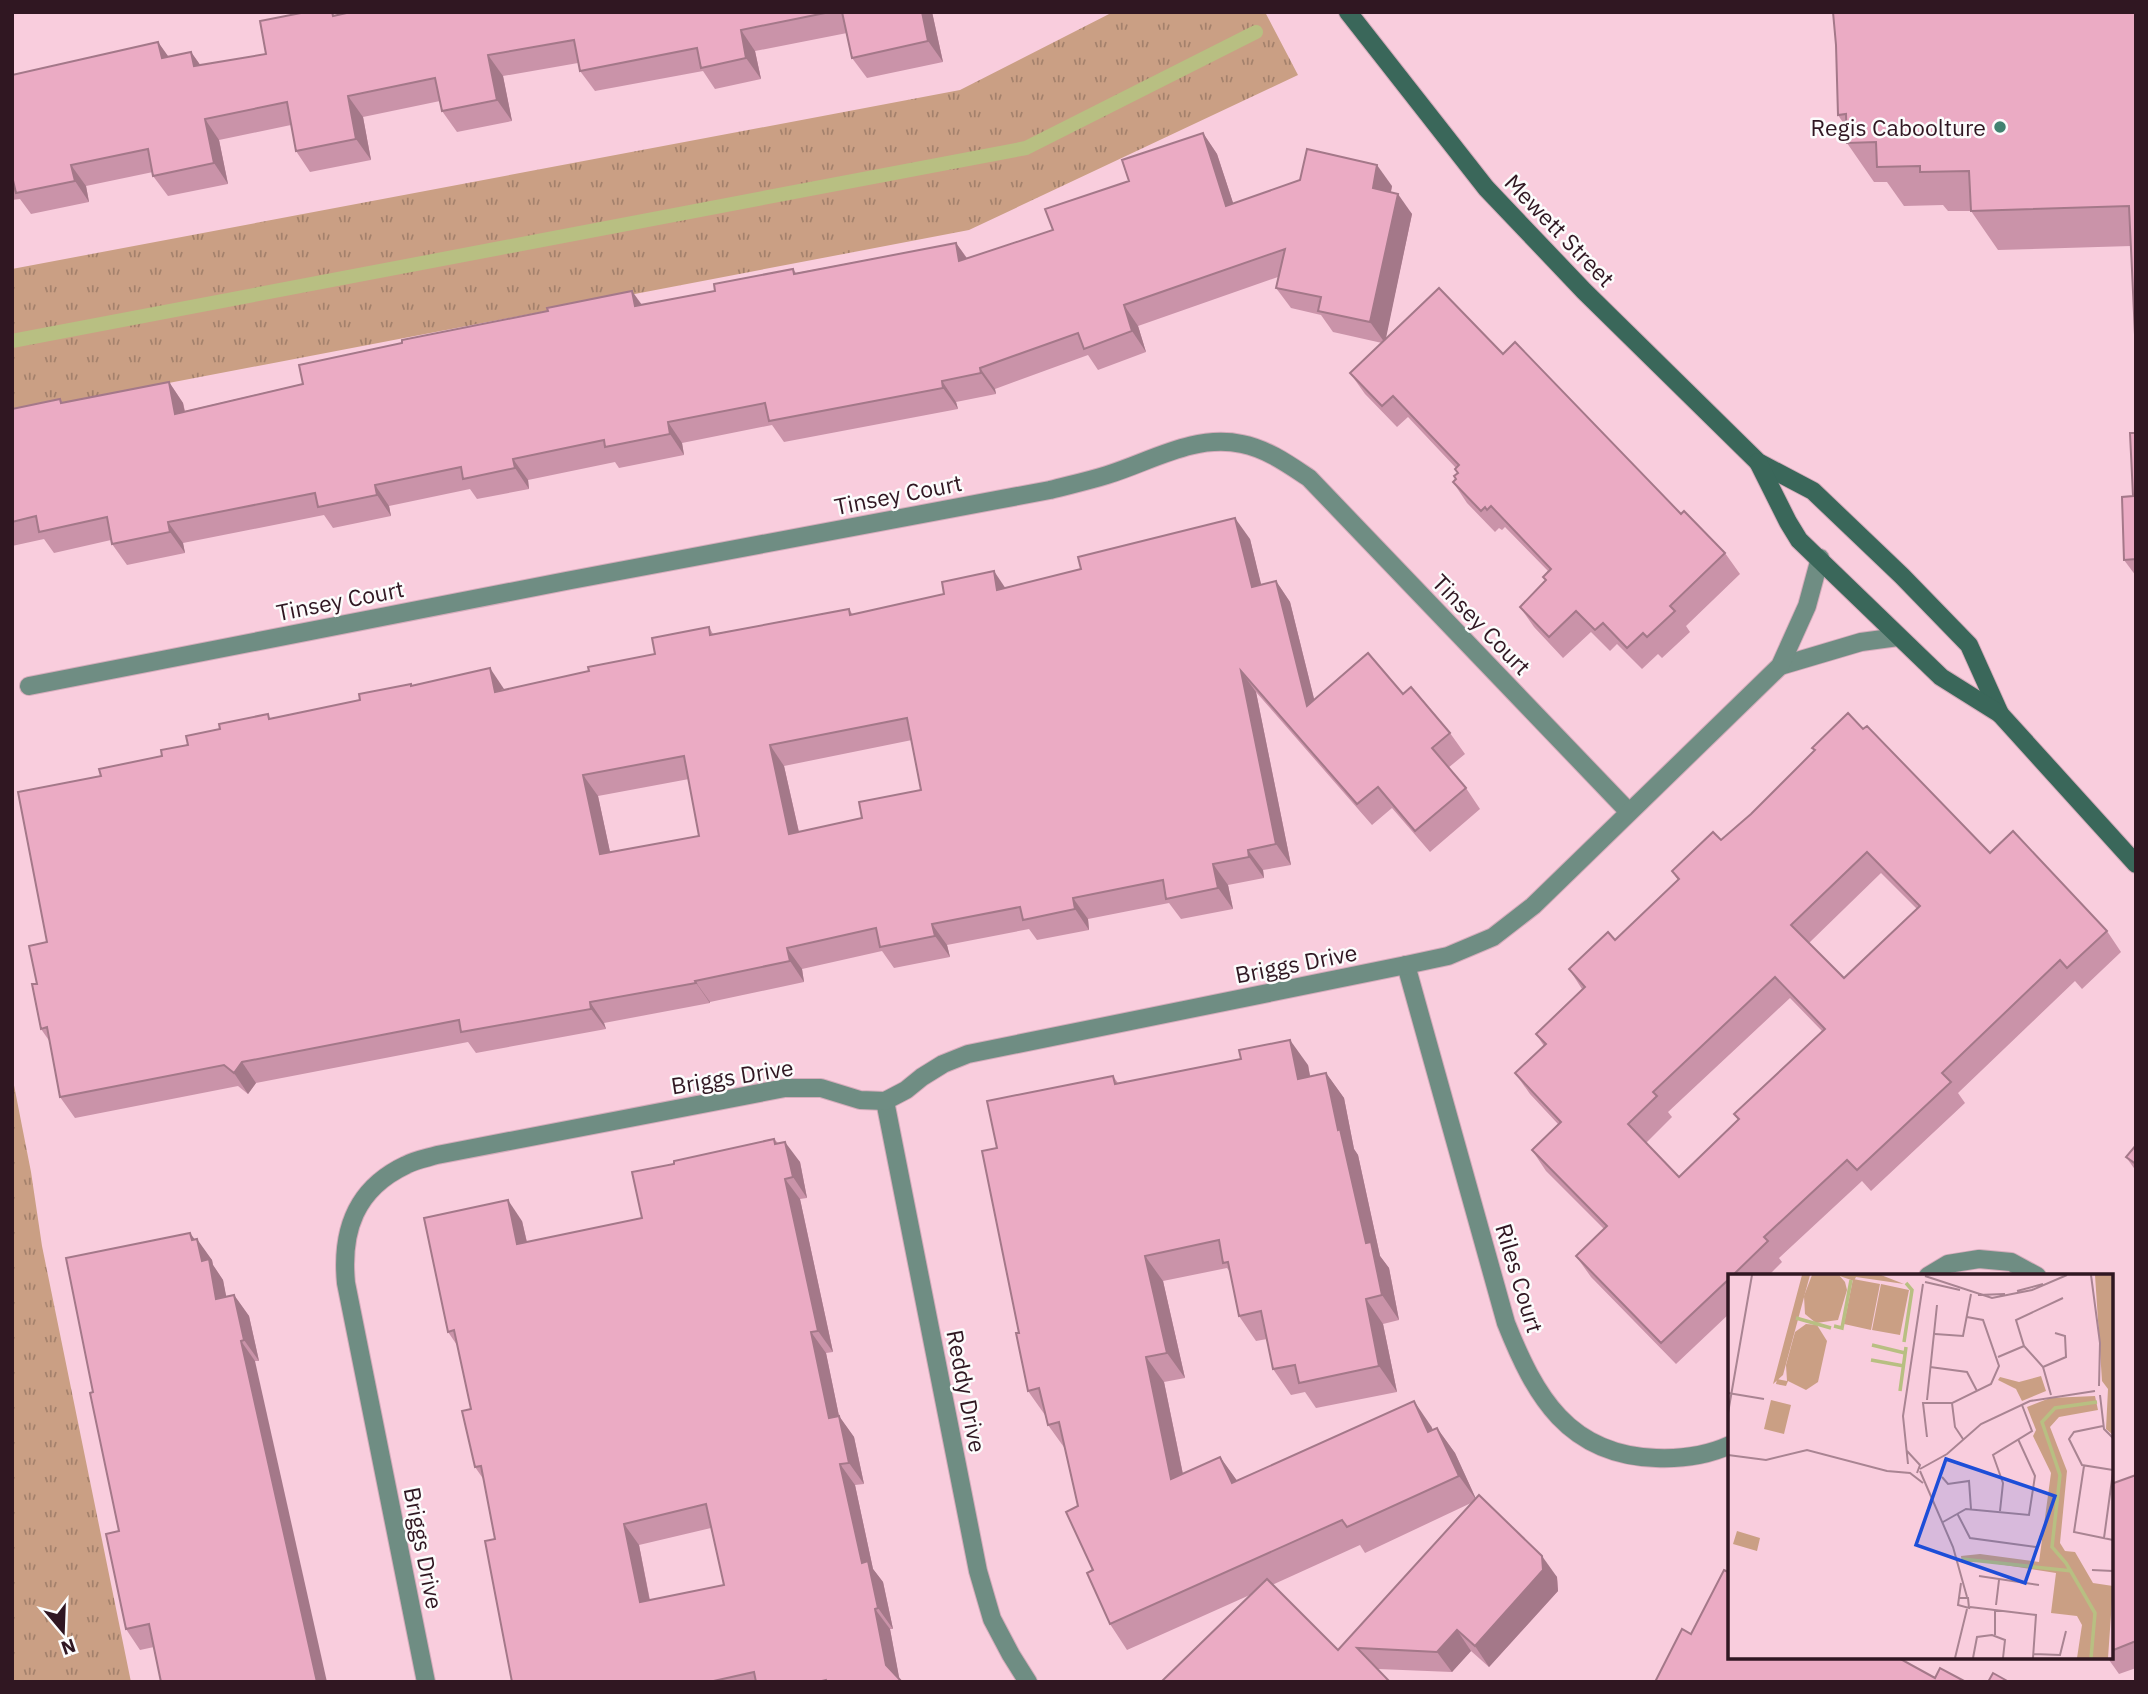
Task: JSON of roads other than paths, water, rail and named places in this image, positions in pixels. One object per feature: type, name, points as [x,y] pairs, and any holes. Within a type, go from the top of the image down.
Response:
[{"type":"main road","name":"Mewett Street","points":[[1348,12],[1486,188],[1584,291],[1758,462],[1813,491],[1969,645],[2000,714]]},
{"type":"main road","name":"Mewett Street","points":[[1758,462],[1799,540],[1941,677],[2000,714],[2136,864]]},
{"type":"street","name":"Tinsey Court","points":[[29,686],[1050,490],[1109,474],[1200,442],[1242,444],[1276,456],[1309,478],[1629,812]]},
{"type":"street","name":"Briggs Drive","points":[[426,1682],[346,1283],[346,1237],[353,1214],[363,1198],[383,1177],[408,1164],[437,1155],[785,1088],[821,1088],[860,1100],[885,1101],[943,1064],[968,1054],[1448,956],[1493,937],[1533,906],[1780,666],[1807,606],[1820,558]]},
{"type":"street","name":"Briggs Drive","points":[[1780,666],[1861,642],[1898,637]]},
{"type":"street","name":"Riles Court","points":[[1406,965],[1506,1323],[1522,1364],[1542,1397],[1571,1430],[1603,1448],[1640,1457],[1680,1459],[1728,1446]]},
{"type":"street","name":"Reddy Drive","points":[[885,1101],[978,1571],[992,1619],[1028,1682]]},
{"type":"street","points":[[1931,1274],[1948,1264],[1979,1259],[2011,1262],[2033,1274]]},
{"type":"waterway","points":[[12,341],[1026,148],[1256,32]]},
{"type":"place","name":"Regis Caboolture","points":[[2000,127]]}]
